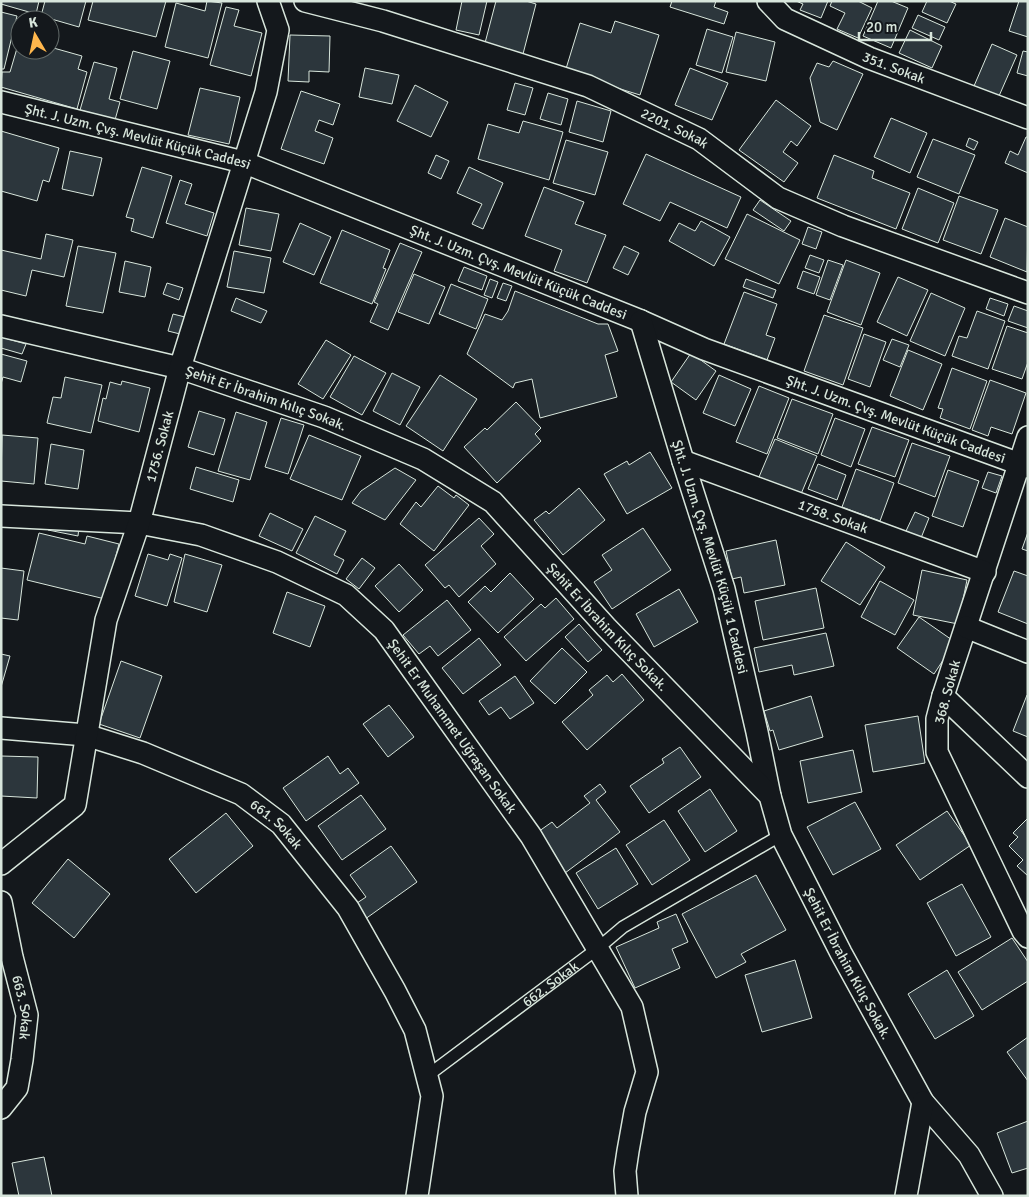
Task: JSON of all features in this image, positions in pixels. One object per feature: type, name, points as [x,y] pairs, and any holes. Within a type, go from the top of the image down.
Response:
[{"type":"street","name":"1756. Sokak","points":[[1,864],[74,805],[106,620],[138,523],[180,368],[266,92],[278,30],[268,1]]},
{"type":"street","name":"2201. Sokak","points":[[304,1],[383,22],[588,86],[699,139],[778,198],[843,226],[1028,293]]},
{"type":"street","name":"351. Sokak","points":[[768,1],[785,19],[869,58],[1028,118]]},
{"type":"street","name":"Şht. J. Uzm. Çvş. Mevlüt Küçük Caddesi","points":[[1,102],[243,162],[641,321],[704,349],[1023,465]]},
{"type":"street","name":"Şht. J. Uzm. Çvş. Mevlüt Küçük 1 Caddesi","points":[[641,321],[683,462],[724,589],[770,796]]},
{"type":"street","name":"Şehit Er İbrahim Kılıç Sokak.","points":[[1,326],[180,368],[324,417],[423,459],[493,502],[606,628],[770,796],[781,835],[841,953],[923,1102],[969,1155],[992,1196]]},
{"type":"street","name":"368. Sokak","points":[[1026,931],[936,752],[937,719],[943,696],[984,572],[1023,465],[1028,437]]},
{"type":"street","name":"1758. Sokak","points":[[683,462],[984,572]]},
{"type":"street","name":"Şehit Er Muhammet Uğraşan Sokak","points":[[1,516],[138,523],[201,535],[277,562],[346,595],[384,630],[531,836],[632,1007],[647,1072],[634,1112],[626,1171],[627,1196]]},
{"type":"street","points":[[966,627],[1028,652]]},
{"type":"street","points":[[943,696],[1028,777]]},
{"type":"street","name":"661. Sokak","points":[[1,728],[86,735],[143,753],[242,794],[281,824],[348,908],[415,1030],[427,1076]]},
{"type":"street","name":"663. Sokak","points":[[1,902],[12,957],[27,1014],[17,1088],[1,1108]]},
{"type":"street","points":[[416,1196],[432,1096],[427,1076]]},
{"type":"street","points":[[906,1196],[923,1102]]},
{"type":"lane","name":"662. Sokak","points":[[427,1076],[597,949],[623,927],[781,835]]},
{"type":"building","points":[[1,1],[39,1],[37,10],[22,10],[1,4]]},
{"type":"building","points":[[45,1],[86,1],[79,27],[60,22],[60,10],[43,10]]},
{"type":"building","points":[[93,1],[166,1],[156,37],[88,20]]},
{"type":"building","points":[[207,1],[222,3],[208,58],[165,47],[176,3],[205,11]]},
{"type":"building","points":[[462,1],[487,1],[479,35],[456,30]]},
{"type":"building","points":[[496,1],[526,1],[536,4],[523,54],[485,43]]},
{"type":"building","points":[[672,1],[716,1],[714,7],[728,12],[724,24],[670,7]]},
{"type":"building","points":[[796,1],[828,1],[821,18],[800,10],[803,4]]},
{"type":"building","points":[[832,1],[858,1],[872,8],[858,38],[837,29],[845,13],[830,6]]},
{"type":"building","points":[[878,1],[891,1],[908,8],[891,48],[863,36]]},
{"type":"building","points":[[927,1],[949,1],[956,4],[947,23],[922,12]]},
{"type":"building","points":[[1019,1],[1028,1],[1028,37],[1009,31]]},
{"type":"building","points":[[226,7],[239,10],[234,26],[262,33],[251,76],[210,65]]},
{"type":"building","points":[[1,12],[10,14],[10,45],[4,69],[1,69]]},
{"type":"building","points":[[918,15],[945,27],[939,40],[912,28]]},
{"type":"building","points":[[615,21],[659,35],[640,95],[565,72],[580,23],[611,33]]},
{"type":"building","points":[[707,29],[733,37],[722,73],[696,65]]},
{"type":"building","points":[[910,30],[942,46],[932,68],[899,53]]},
{"type":"building","points":[[736,32],[775,42],[766,81],[726,72]]},
{"type":"building","points":[[290,35],[330,36],[329,72],[309,71],[309,82],[288,81]]},
{"type":"building","points":[[992,44],[1017,55],[999,96],[974,86]]},
{"type":"building","points":[[60,50],[82,56],[78,69],[87,72],[77,109],[1,87],[2,72],[10,72],[14,60],[60,60]]},
{"type":"building","points":[[133,51],[170,61],[157,109],[120,99]]},
{"type":"building","points":[[1023,51],[1028,52],[1028,76],[1017,73]]},
{"type":"building","points":[[833,61],[863,74],[837,130],[820,122],[810,78],[817,63],[829,67]]},
{"type":"building","points":[[94,62],[117,68],[109,99],[120,102],[115,120],[80,110]]},
{"type":"building","points":[[365,68],[399,75],[392,104],[359,97]]},
{"type":"building","points":[[690,68],[728,83],[712,120],[675,105]]},
{"type":"building","points":[[515,83],[533,88],[525,115],[507,110]]},
{"type":"building","points":[[415,85],[448,102],[431,137],[397,121]]},
{"type":"building","points":[[200,88],[240,97],[229,144],[188,135]]},
{"type":"building","points":[[301,91],[340,104],[333,125],[319,120],[315,131],[333,138],[324,164],[281,149]]},
{"type":"building","points":[[548,93],[568,99],[561,125],[540,119]]},
{"type":"building","points":[[776,100],[811,126],[797,146],[791,141],[783,152],[798,163],[784,182],[739,150]]},
{"type":"building","points":[[577,101],[611,111],[603,142],[569,132]]},
{"type":"building","points":[[891,118],[927,133],[910,173],[874,157]]},
{"type":"building","points":[[523,121],[563,132],[549,180],[478,159],[488,124],[519,133]]},
{"type":"building","points":[[1,131],[59,148],[49,182],[43,180],[37,201],[1,191]]},
{"type":"building","points":[[1026,137],[1028,137],[1028,173],[1005,163],[1010,151],[1018,155]]},
{"type":"building","points":[[969,138],[978,142],[974,150],[966,146]]},
{"type":"building","points":[[933,139],[975,155],[959,194],[917,177]]},
{"type":"building","points":[[566,140],[608,152],[595,195],[553,183]]},
{"type":"building","points":[[70,151],[102,158],[93,196],[62,189]]},
{"type":"building","points":[[646,154],[741,197],[727,228],[670,202],[660,221],[623,204]]},
{"type":"building","points":[[436,155],[449,161],[441,179],[428,173]]},
{"type":"building","points":[[834,155],[874,171],[872,178],[910,193],[896,229],[817,198]]},
{"type":"building","points":[[142,167],[172,176],[153,238],[131,231],[134,219],[126,217]]},
{"type":"building","points":[[469,167],[503,183],[483,229],[472,224],[482,204],[457,193]]},
{"type":"building","points":[[180,180],[192,184],[185,204],[214,213],[207,236],[166,223]]},
{"type":"building","points":[[544,187],[584,202],[575,224],[606,235],[587,283],[554,271],[562,250],[525,236]]},
{"type":"building","points":[[918,188],[954,203],[938,243],[902,229]]},
{"type":"building","points":[[959,196],[998,210],[981,254],[943,240]]},
{"type":"building","points":[[760,200],[791,221],[784,231],[753,210]]},
{"type":"building","points":[[246,208],[279,214],[271,251],[239,245]]},
{"type":"building","points":[[747,214],[800,240],[779,284],[725,259]]},
{"type":"building","points":[[1005,218],[1028,227],[1027,272],[990,257]]},
{"type":"building","points":[[701,221],[730,237],[714,266],[669,241],[679,223],[695,231]]},
{"type":"building","points":[[300,223],[331,237],[314,275],[283,262]]},
{"type":"building","points":[[808,227],[822,232],[816,249],[802,244]]},
{"type":"building","points":[[342,230],[390,250],[383,268],[386,269],[372,304],[320,283]]},
{"type":"building","points":[[46,234],[73,240],[64,277],[32,270],[26,296],[1,290],[1,250],[41,259]]},
{"type":"building","points":[[400,243],[422,252],[388,330],[370,322],[378,304],[374,302]]},
{"type":"building","points":[[78,246],[116,253],[103,313],[66,306]]},
{"type":"building","points":[[624,246],[639,253],[628,275],[613,268]]},
{"type":"building","points":[[234,251],[271,258],[264,293],[227,287]]},
{"type":"building","points":[[810,255],[824,260],[819,273],[805,268]]},
{"type":"building","points":[[828,260],[843,265],[830,300],[816,295]]},
{"type":"building","points":[[846,260],[880,273],[861,325],[827,312]]},
{"type":"building","points":[[125,261],[151,267],[145,297],[119,292]]},
{"type":"building","points":[[464,267],[487,276],[482,290],[458,281]]},
{"type":"building","points":[[803,271],[820,277],[814,294],[797,288]]},
{"type":"building","points":[[414,274],[445,287],[429,324],[398,312]]},
{"type":"building","points":[[898,277],[928,290],[907,336],[877,322]]},
{"type":"building","points":[[490,279],[498,282],[492,298],[484,295]]},
{"type":"building","points":[[746,279],[776,290],[773,298],[743,287]]},
{"type":"building","points":[[167,283],[183,288],[179,300],[163,294]]},
{"type":"building","points":[[503,283],[512,286],[506,301],[497,298]]},
{"type":"building","points":[[451,284],[488,299],[476,329],[439,314]]},
{"type":"building","points":[[515,291],[598,324],[608,324],[618,351],[605,355],[617,397],[540,418],[532,379],[515,383],[513,388],[467,354],[485,314],[502,320],[508,311]]},
{"type":"building","points":[[744,292],[777,304],[766,335],[775,338],[767,360],[724,344]]},
{"type":"building","points":[[931,293],[965,308],[945,356],[910,341]]},
{"type":"building","points":[[236,298],[267,311],[261,323],[231,311]]},
{"type":"building","points":[[990,298],[1008,304],[1004,316],[986,309]]},
{"type":"building","points":[[1014,306],[1028,311],[1028,328],[1008,321]]},
{"type":"building","points":[[977,311],[1005,321],[988,369],[952,356],[959,336],[967,338]]},
{"type":"building","points":[[173,314],[185,317],[180,334],[168,331]]},
{"type":"building","points":[[824,315],[863,328],[843,385],[804,371]]},
{"type":"building","points":[[1007,326],[1028,333],[1028,362],[1022,379],[992,369]]},
{"type":"building","points":[[864,334],[886,342],[870,387],[848,379]]},
{"type":"building","points":[[1,337],[26,344],[22,354],[1,348]]},
{"type":"building","points":[[892,339],[909,345],[900,367],[883,360]]},
{"type":"building","points":[[326,340],[351,355],[323,399],[298,384]]},
{"type":"building","points":[[908,350],[942,364],[923,410],[890,396]]},
{"type":"building","points":[[691,353],[716,371],[696,400],[671,382]]},
{"type":"building","points":[[1,354],[27,361],[21,382],[3,377],[1,384]]},
{"type":"building","points":[[354,356],[386,373],[362,415],[330,397]]},
{"type":"building","points":[[952,368],[987,381],[970,429],[940,418],[943,409],[938,408]]},
{"type":"building","points":[[392,373],[420,387],[400,425],[373,411]]},
{"type":"building","points":[[440,375],[477,399],[443,451],[406,426]]},
{"type":"building","points":[[719,375],[751,389],[735,426],[703,413]]},
{"type":"building","points":[[65,377],[102,385],[91,433],[47,423],[53,397],[61,398]]},
{"type":"building","points":[[990,380],[1026,393],[1012,434],[991,427],[988,436],[972,430]]},
{"type":"building","points":[[122,381],[150,388],[139,432],[98,421],[103,398],[106,399],[110,382],[121,385]]},
{"type":"building","points":[[759,386],[789,398],[767,454],[736,442]]},
{"type":"building","points":[[792,399],[833,414],[818,454],[777,438]]},
{"type":"building","points":[[516,402],[541,428],[535,434],[541,441],[497,483],[464,447],[485,428],[487,430]]},
{"type":"building","points":[[199,411],[225,419],[214,455],[188,447]]},
{"type":"building","points":[[236,412],[267,422],[250,480],[218,471]]},
{"type":"building","points":[[281,418],[304,425],[288,474],[265,467]]},
{"type":"building","points":[[835,418],[865,429],[851,467],[821,455]]},
{"type":"building","points":[[872,427],[909,440],[895,477],[858,464]]},
{"type":"building","points":[[2,435],[38,438],[34,484],[1,481]]},
{"type":"building","points":[[309,435],[361,456],[342,500],[290,479]]},
{"type":"building","points":[[775,439],[817,456],[801,494],[759,477]]},
{"type":"building","points":[[912,443],[950,456],[935,497],[898,483]]},
{"type":"building","points":[[51,444],[84,450],[78,489],[45,484]]},
{"type":"building","points":[[650,452],[672,488],[627,514],[604,474],[627,461],[629,465]]},
{"type":"building","points":[[818,464],[846,475],[837,500],[808,489]]},
{"type":"building","points":[[196,467],[239,480],[233,502],[190,489]]},
{"type":"building","points":[[395,468],[416,480],[385,520],[352,503],[361,491]]},
{"type":"building","points":[[856,469],[894,483],[880,521],[842,507]]},
{"type":"building","points":[[948,470],[979,481],[963,527],[932,516]]},
{"type":"building","points":[[988,472],[1002,476],[996,493],[982,488]]},
{"type":"building","points":[[438,486],[454,498],[456,495],[469,505],[434,551],[400,524],[416,502],[421,507]]},
{"type":"building","points":[[579,488],[605,520],[563,555],[534,520],[546,511],[549,514]]},
{"type":"building","points":[[915,512],[929,518],[921,538],[906,531]]},
{"type":"building","points":[[270,513],[303,529],[292,551],[259,536]]},
{"type":"building","points":[[315,516],[346,531],[334,555],[344,560],[337,574],[296,553]]},
{"type":"building","points":[[479,518],[494,534],[481,546],[496,564],[459,597],[449,585],[445,588],[425,565]]},
{"type":"building","points":[[49,522],[79,527],[78,536],[48,530]]},
{"type":"building","points":[[643,528],[671,570],[612,609],[594,582],[612,570],[602,555]]},
{"type":"building","points":[[1028,532],[1028,551],[1022,549]]},
{"type":"building","points":[[39,533],[85,544],[87,536],[119,544],[105,599],[27,580]]},
{"type":"building","points":[[776,540],[785,585],[744,593],[741,577],[732,579],[726,551]]},
{"type":"building","points":[[846,542],[885,567],[860,605],[821,581]]},
{"type":"building","points":[[148,554],[168,560],[170,554],[182,558],[167,606],[135,596]]},
{"type":"building","points":[[185,554],[222,565],[207,612],[174,602]]},
{"type":"building","points":[[362,558],[375,568],[359,589],[346,579]]},
{"type":"building","points":[[399,564],[423,590],[399,612],[375,586]]},
{"type":"building","points":[[1,568],[24,571],[18,620],[1,618]]},
{"type":"building","points":[[922,570],[967,580],[958,624],[913,615]]},
{"type":"building","points":[[1014,571],[1028,576],[1028,624],[998,612]]},
{"type":"building","points":[[510,573],[534,599],[498,633],[468,602],[485,586],[491,592]]},
{"type":"building","points":[[880,581],[914,600],[895,635],[861,617]]},
{"type":"building","points":[[816,588],[824,628],[763,640],[755,601]]},
{"type":"building","points":[[679,589],[698,622],[654,647],[636,614]]},
{"type":"building","points":[[287,592],[325,606],[310,647],[273,633]]},
{"type":"building","points":[[556,598],[574,619],[526,661],[504,637],[541,604],[545,608]]},
{"type":"building","points":[[447,600],[471,630],[438,656],[430,646],[419,654],[403,635]]},
{"type":"building","points":[[919,617],[955,642],[934,674],[897,648]]},
{"type":"building","points":[[579,624],[602,650],[588,662],[565,637]]},
{"type":"building","points":[[826,633],[834,666],[794,675],[792,665],[759,672],[754,648]]},
{"type":"building","points":[[479,638],[501,665],[463,694],[442,668]]},
{"type":"building","points":[[562,648],[587,672],[555,704],[530,681]]},
{"type":"building","points":[[1,654],[10,656],[1,687]]},
{"type":"building","points":[[121,661],[162,676],[140,738],[99,724]]},
{"type":"building","points":[[622,674],[644,700],[587,750],[562,722],[593,695],[589,690],[607,675],[613,682]]},
{"type":"building","points":[[515,676],[534,703],[510,719],[501,707],[489,715],[479,701]]},
{"type":"building","points":[[1028,695],[1028,737],[1013,731]]},
{"type":"building","points":[[811,696],[823,737],[779,750],[773,730],[770,731],[764,711]]},
{"type":"building","points":[[389,705],[414,737],[388,757],[363,724]]},
{"type":"building","points":[[918,716],[925,763],[873,772],[865,725]]},
{"type":"building","points":[[680,747],[701,777],[649,813],[630,786],[664,763],[662,759]]},
{"type":"building","points":[[853,750],[862,792],[808,803],[800,761]]},
{"type":"building","points":[[1,756],[38,757],[37,798],[1,796]]},
{"type":"building","points":[[328,756],[340,774],[348,768],[359,783],[306,821],[283,788]]},
{"type":"building","points":[[600,784],[606,792],[596,800],[620,832],[565,873],[535,834],[552,822],[557,828],[590,803],[584,796]]},
{"type":"building","points":[[710,789],[737,831],[705,852],[678,811]]},
{"type":"building","points":[[361,795],[386,829],[342,860],[318,826]]},
{"type":"building","points":[[855,802],[881,849],[833,875],[807,827]]},
{"type":"building","points":[[947,811],[971,845],[920,880],[896,845]]},
{"type":"building","points":[[226,813],[253,846],[196,893],[169,859]]},
{"type":"building","points":[[1028,818],[1028,876],[1017,866],[1023,860],[1009,846],[1018,837],[1013,833]]},
{"type":"building","points":[[664,820],[690,860],[652,885],[626,845]]},
{"type":"building","points":[[391,846],[417,882],[361,922],[351,907],[366,897],[350,875]]},
{"type":"building","points":[[616,848],[638,884],[598,909],[576,873]]},
{"type":"building","points":[[68,859],[110,894],[74,938],[32,903]]},
{"type":"building","points":[[756,875],[786,930],[741,954],[746,962],[716,978],[682,914]]},
{"type":"building","points":[[962,884],[991,937],[956,956],[927,903]]},
{"type":"building","points":[[676,914],[688,942],[672,949],[680,968],[635,988],[616,947],[659,928],[657,922]]},
{"type":"building","points":[[1012,938],[1028,962],[1028,981],[982,1010],[958,972]]},
{"type":"building","points":[[795,960],[812,1018],[762,1032],[745,975]]},
{"type":"building","points":[[947,970],[974,1016],[935,1039],[908,994]]},
{"type":"building","points":[[1028,1037],[1028,1081],[1007,1052]]},
{"type":"building","points":[[1028,1121],[1028,1168],[1012,1173],[997,1133]]},
{"type":"building","points":[[44,1157],[52,1196],[19,1196],[12,1163]]}]
